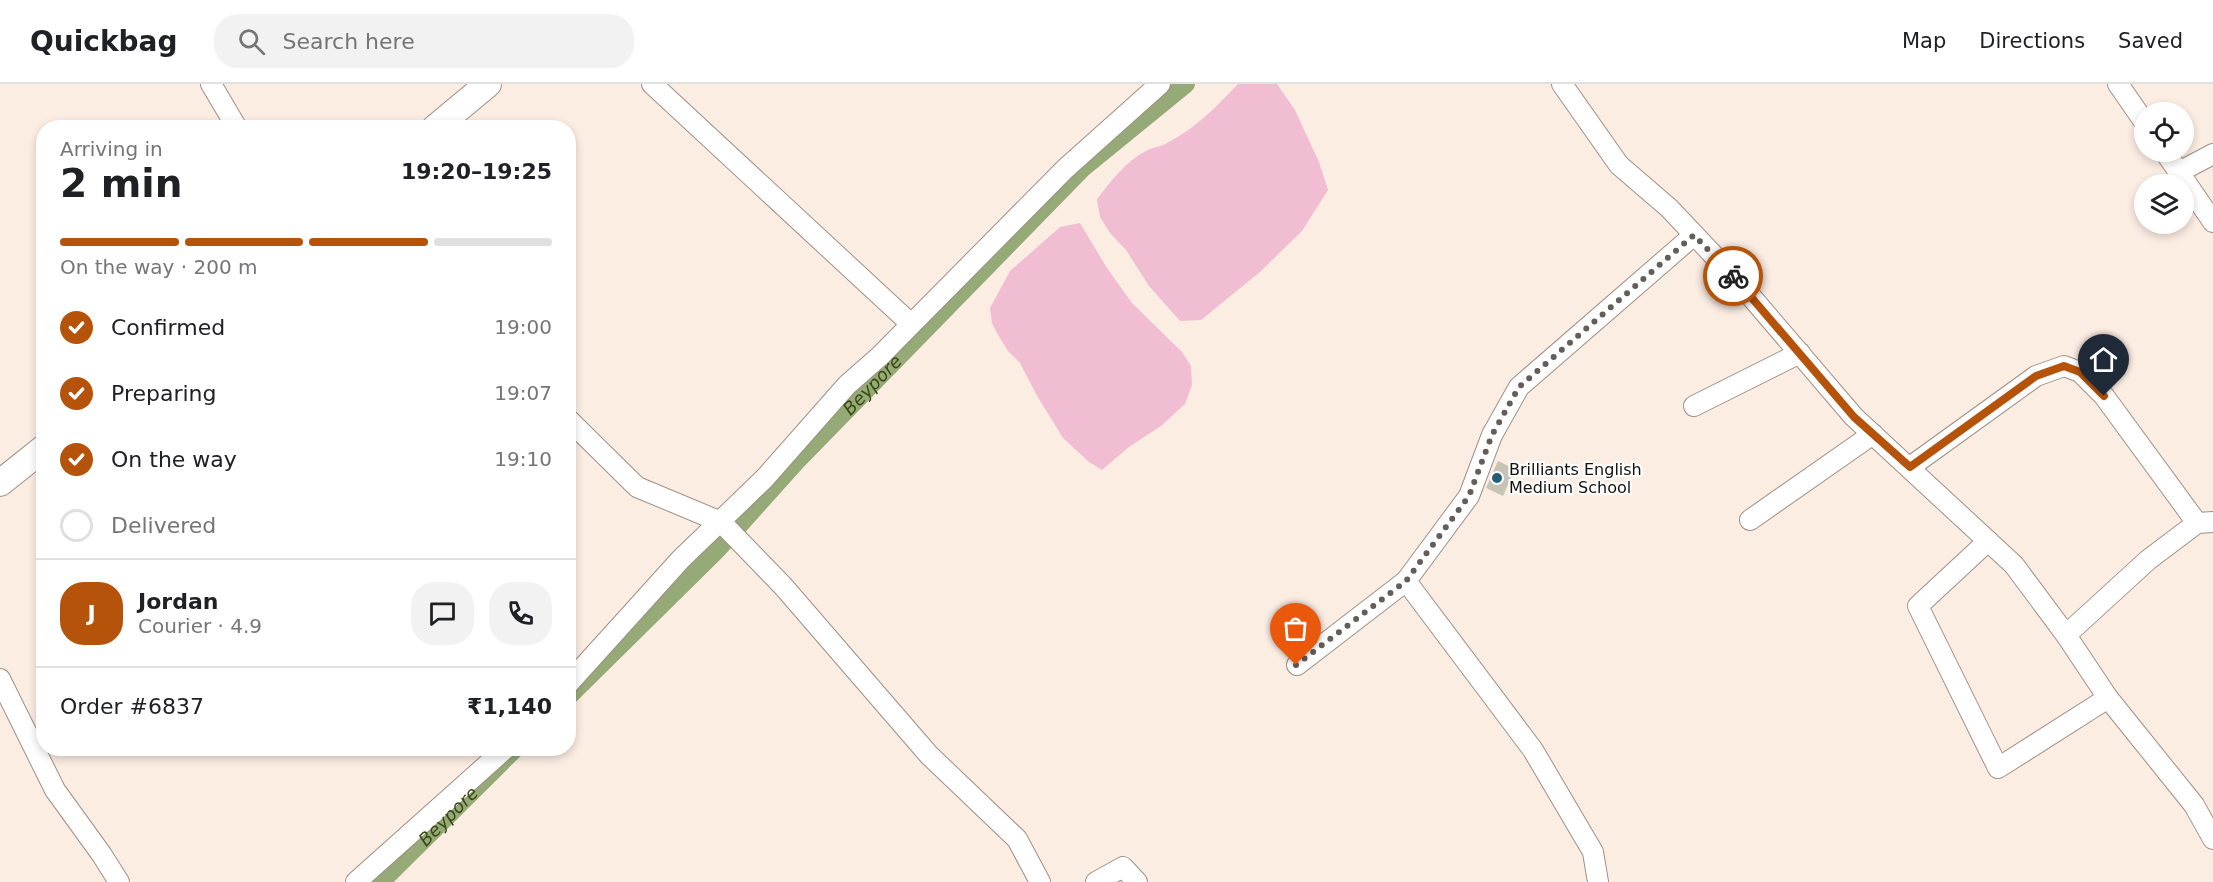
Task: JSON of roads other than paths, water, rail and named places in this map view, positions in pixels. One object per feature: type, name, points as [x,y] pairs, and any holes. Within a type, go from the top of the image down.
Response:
[{"type":"main road","points":[[445,120],[488,84]]},
{"type":"main road","points":[[0,483],[36,454]]},
{"type":"street","points":[[211,84],[232,120]]},
{"type":"street","points":[[652,84],[911,324]]},
{"type":"street","points":[[576,675],[681,559],[765,478],[847,385],[880,356],[1065,169],[1160,84]]},
{"type":"street","points":[[1562,84],[1619,165],[1669,208],[1800,352],[1854,417],[2014,565],[2066,635],[2108,698],[2194,805],[2213,839]]},
{"type":"street","points":[[2118,84],[2134,107]]},
{"type":"street","points":[[2179,172],[2213,154]]},
{"type":"street","points":[[2172,162],[2213,222]]},
{"type":"street","points":[[1296,665],[1406,581],[1469,496],[1492,435],[1519,387],[1694,235]]},
{"type":"street","points":[[1694,406],[1800,352]]},
{"type":"street","points":[[1910,467],[2036,376],[2064,366],[2080,372],[2104,396],[2205,522],[2148,560],[2066,635]]},
{"type":"street","points":[[576,427],[638,487],[721,522],[783,586],[929,755],[1017,839],[1040,882]]},
{"type":"street","points":[[1750,520],[1873,434]]},
{"type":"street","points":[[1988,541],[1918,606],[1998,768],[2108,698]]},
{"type":"street","points":[[1406,581],[1533,750],[1593,852],[1598,882]]},
{"type":"street","points":[[0,679],[36,752]]},
{"type":"street","points":[[38,756],[55,790],[119,882]]},
{"type":"street","points":[[356,882],[497,756]]},
{"type":"street","points":[[1096,882],[1123,867],[1137,882]]},
{"type":"waterway","name":"Beypore","points":[[576,689],[718,549],[796,462],[1083,168],[1186,84]]},
{"type":"waterway","name":"Beypore","points":[[381,882],[508,756]]},
{"type":"place","name":"Brilliants English Medium School","points":[[1497,478]]}]
